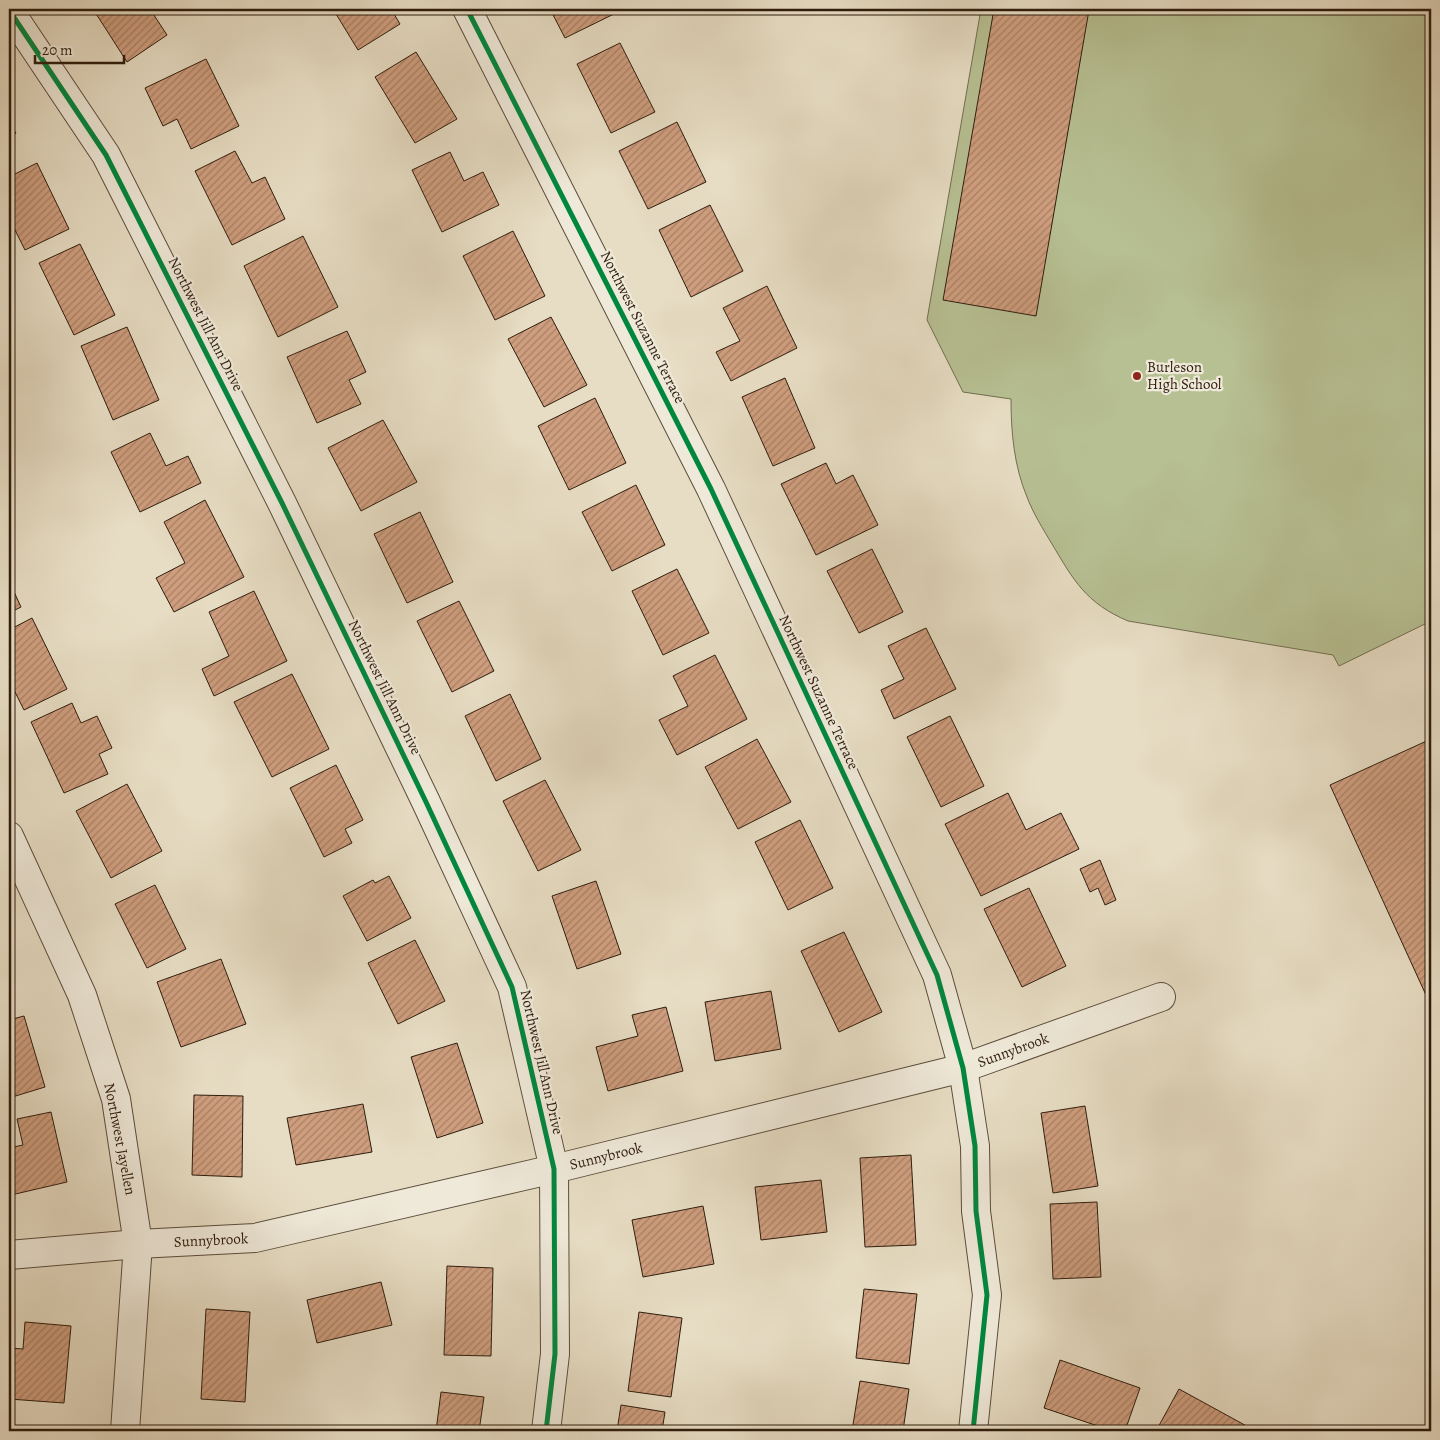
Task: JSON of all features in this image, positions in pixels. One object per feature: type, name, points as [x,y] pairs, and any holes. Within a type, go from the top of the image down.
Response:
[{"type":"street","name":"Northwest Suzanne Terrace","points":[[467,9],[715,498],[937,974],[963,1068],[975,1146],[976,1211],[987,1295],[973,1431]]},
{"type":"street","name":"Northwest Jill Ann Drive","points":[[9,10],[106,155],[282,503],[512,986],[554,1169],[555,1354],[546,1431]]},
{"type":"street","name":"Northwest Jayellen","points":[[9,836],[82,995],[116,1099],[138,1244],[125,1431]]},
{"type":"street","name":"Sunnybrook","points":[[9,1255],[138,1244],[255,1238],[554,1169],[963,1068],[1161,997]]},
{"type":"green space","points":[[981,9],[1431,9],[1431,621],[1339,666],[1333,655],[1128,621],[1102,607],[1082,590],[1038,521],[1029,503],[1019,473],[1014,449],[1011,399],[963,392],[927,320]]},
{"type":"building","points":[[93,9],[150,9],[167,35],[127,62]]},
{"type":"building","points":[[333,9],[391,9],[400,24],[358,50]]},
{"type":"building","points":[[550,9],[619,9],[620,11],[565,38]]},
{"type":"building","points":[[994,9],[1089,10],[1036,316],[943,300]]},
{"type":"building","points":[[620,43],[655,112],[611,133],[577,64]]},
{"type":"building","points":[[416,52],[457,119],[415,143],[375,77]]},
{"type":"building","points":[[206,59],[239,126],[191,149],[177,119],[163,126],[145,88]]},
{"type":"building","points":[[677,122],[706,182],[648,209],[619,151]]},
{"type":"building","points":[[9,123],[16,133],[9,138]]},
{"type":"building","points":[[235,151],[252,183],[265,177],[285,219],[232,245],[195,171]]},
{"type":"building","points":[[450,152],[464,181],[483,172],[499,205],[442,232],[412,170]]},
{"type":"building","points":[[37,163],[69,229],[25,250],[9,218],[9,177]]},
{"type":"building","points":[[710,205],[743,271],[691,297],[659,230]]},
{"type":"building","points":[[513,231],[545,296],[495,320],[463,256]]},
{"type":"building","points":[[303,236],[338,307],[278,337],[244,266]]},
{"type":"building","points":[[80,244],[115,315],[74,335],[39,263]]},
{"type":"building","points":[[767,286],[797,348],[731,381],[716,352],[740,341],[723,308]]},
{"type":"building","points":[[551,317],[587,385],[544,407],[508,339]]},
{"type":"building","points":[[127,327],[159,400],[113,420],[81,346]]},
{"type":"building","points":[[347,331],[366,372],[349,380],[361,404],[317,423],[287,357]]},
{"type":"building","points":[[785,378],[815,448],[773,466],[742,397]]},
{"type":"building","points":[[595,398],[626,463],[569,490],[538,426]]},
{"type":"building","points":[[383,420],[417,482],[361,511],[328,448]]},
{"type":"building","points":[[150,433],[166,466],[188,456],[201,483],[140,512],[111,452]]},
{"type":"building","points":[[826,463],[836,484],[853,475],[878,525],[816,555],[781,484]]},
{"type":"building","points":[[636,485],[665,545],[612,571],[582,512]]},
{"type":"building","points":[[205,500],[244,577],[174,612],[156,578],[185,563],[164,522]]},
{"type":"building","points":[[420,512],[453,582],[407,603],[374,534]]},
{"type":"building","points":[[872,549],[903,612],[859,633],[827,571]]},
{"type":"building","points":[[677,569],[709,633],[663,655],[632,591]]},
{"type":"building","points":[[9,581],[21,607],[9,613]]},
{"type":"building","points":[[254,591],[287,661],[214,696],[202,669],[229,656],[209,612]]},
{"type":"building","points":[[459,601],[494,671],[452,692],[417,621]]},
{"type":"building","points":[[32,618],[67,689],[24,710],[9,680],[9,630]]},
{"type":"building","points":[[926,628],[956,689],[894,719],[881,690],[904,679],[888,646]]},
{"type":"building","points":[[715,655],[747,719],[677,755],[659,720],[688,706],[673,676]]},
{"type":"building","points":[[292,674],[329,749],[272,777],[234,702]]},
{"type":"building","points":[[510,694],[541,759],[496,781],[465,716]]},
{"type":"building","points":[[72,703],[81,723],[97,716],[112,748],[99,754],[108,774],[64,793],[31,722]]},
{"type":"building","points":[[950,716],[984,786],[941,807],[907,737]]},
{"type":"building","points":[[757,739],[791,802],[738,829],[705,767]]},
{"type":"building","points":[[1431,739],[1431,1006],[1330,785]]},
{"type":"building","points":[[336,765],[363,820],[345,829],[352,843],[324,857],[290,788]]},
{"type":"building","points":[[545,780],[581,850],[538,871],[503,801]]},
{"type":"building","points":[[127,784],[162,851],[111,878],[76,811]]},
{"type":"building","points":[[1008,793],[1026,830],[1061,813],[1079,849],[981,896],[945,824]]},
{"type":"building","points":[[800,820],[833,888],[788,910],[755,842]]},
{"type":"building","points":[[1100,860],[1116,900],[1105,905],[1098,888],[1090,892],[1080,869]]},
{"type":"building","points":[[389,876],[411,918],[367,941],[343,896],[373,880],[375,883]]},
{"type":"building","points":[[596,881],[621,954],[577,969],[552,896]]},
{"type":"building","points":[[155,885],[186,949],[147,968],[115,904]]},
{"type":"building","points":[[1029,888],[1066,966],[1022,987],[984,909]]},
{"type":"building","points":[[844,932],[882,1012],[839,1032],[801,951]]},
{"type":"building","points":[[415,940],[445,1001],[398,1024],[368,963]]},
{"type":"building","points":[[221,959],[246,1024],[181,1047],[157,982]]},
{"type":"building","points":[[771,991],[781,1049],[715,1061],[705,1002]]},
{"type":"building","points":[[666,1007],[683,1071],[608,1091],[596,1047],[638,1036],[632,1015]]},
{"type":"building","points":[[24,1016],[45,1087],[9,1098],[9,1020]]},
{"type":"building","points":[[457,1043],[483,1123],[437,1138],[411,1057]]},
{"type":"building","points":[[194,1095],[243,1096],[242,1177],[192,1175]]},
{"type":"building","points":[[363,1104],[372,1152],[296,1165],[287,1118]]},
{"type":"building","points":[[1085,1106],[1098,1186],[1053,1193],[1041,1113]]},
{"type":"building","points":[[51,1112],[67,1182],[11,1195],[9,1187],[9,1148],[23,1145],[17,1119]]},
{"type":"building","points":[[911,1155],[916,1245],[865,1247],[860,1158]]},
{"type":"building","points":[[821,1180],[827,1232],[761,1240],[755,1187]]},
{"type":"building","points":[[1097,1202],[1101,1277],[1053,1279],[1050,1204]]},
{"type":"building","points":[[703,1206],[714,1264],[643,1277],[632,1220]]},
{"type":"building","points":[[447,1266],[493,1268],[491,1356],[444,1355]]},
{"type":"building","points":[[381,1282],[392,1325],[317,1343],[307,1300]]},
{"type":"building","points":[[864,1289],[917,1294],[909,1364],[856,1358]]},
{"type":"building","points":[[206,1309],[250,1312],[245,1402],[201,1399]]},
{"type":"building","points":[[639,1312],[682,1318],[671,1397],[628,1391]]},
{"type":"building","points":[[25,1322],[71,1326],[64,1403],[9,1399],[9,1348],[23,1349]]},
{"type":"building","points":[[1060,1360],[1140,1388],[1125,1431],[1113,1431],[1044,1408]]},
{"type":"building","points":[[860,1381],[909,1389],[903,1431],[852,1431]]},
{"type":"building","points":[[1179,1389],[1252,1429],[1251,1431],[1156,1431]]},
{"type":"building","points":[[441,1392],[484,1397],[479,1431],[436,1431]]},
{"type":"building","points":[[621,1405],[665,1412],[662,1431],[617,1431]]},
{"type":"cycle path","points":[[467,9],[711,489],[937,975],[963,1068],[975,1146],[976,1211],[987,1295],[973,1431]]},
{"type":"cycle path","points":[[9,10],[106,155],[282,503],[426,802],[512,987],[554,1169],[555,1354],[546,1431]]},
{"type":"place","name":"Burleson High School","points":[[1137,376]]}]
